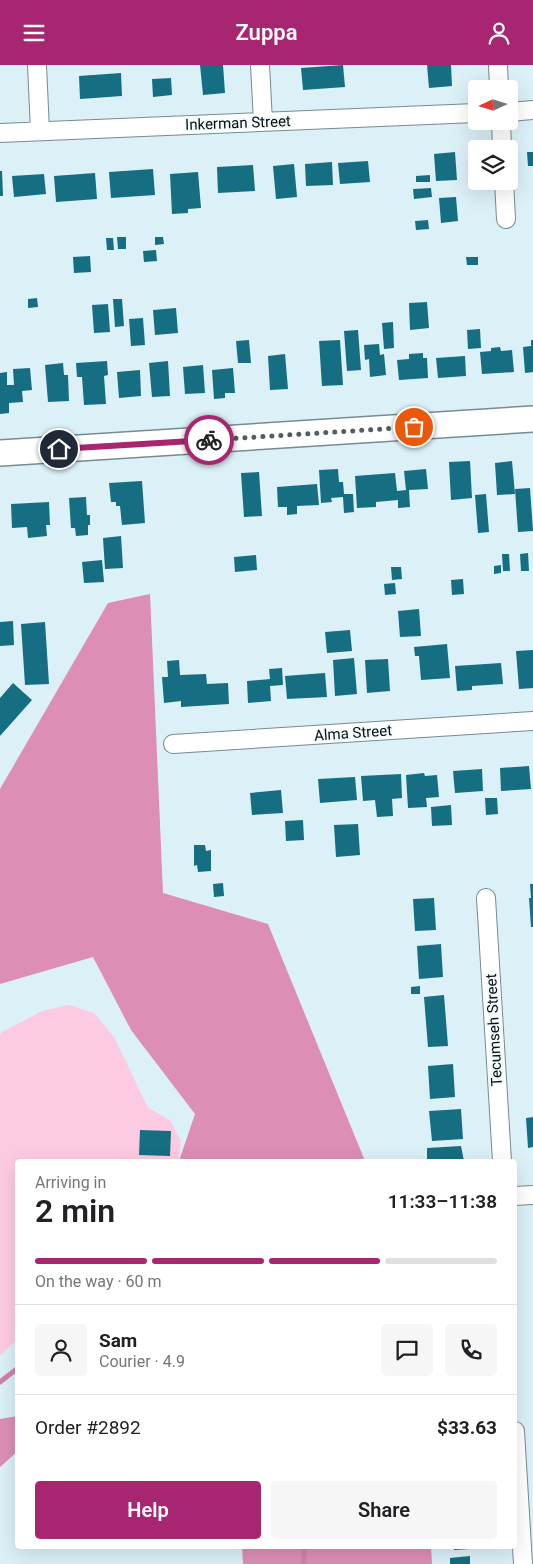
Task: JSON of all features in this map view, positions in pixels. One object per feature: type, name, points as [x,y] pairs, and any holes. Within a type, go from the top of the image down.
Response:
[{"type":"street","points":[[37,65],[40,131]]},
{"type":"street","points":[[260,65],[263,122]]},
{"type":"street","points":[[498,65],[499,80]]},
{"type":"street","points":[[518,111],[533,110]]},
{"type":"street","name":"Inkerman Street","points":[[0,133],[468,113]]},
{"type":"street","points":[[504,190],[506,219]]},
{"type":"street","points":[[0,453],[533,419]]},
{"type":"street","name":"Alma Street","points":[[174,744],[533,721]]},
{"type":"street","name":"Tecumseh Street","points":[[486,898],[502,1159]]},
{"type":"street","points":[[517,1197],[533,1195]]},
{"type":"street","points":[[517,1464],[523,1564]]},
{"type":"shaded area","points":[[150,594],[163,893],[268,924],[364,1159],[180,1159],[195,1114],[131,1030],[93,957],[0,984],[0,789],[108,603]]},
{"type":"shaded area","points":[[69,1005],[94,1013],[114,1037],[148,1108],[170,1120],[181,1141],[178,1159],[15,1159],[15,1342],[0,1355],[0,1034],[42,1011]]},
{"type":"shaded area","points":[[15,1416],[15,1454],[0,1467],[0,1419]]},
{"type":"shaded area","points":[[242,1549],[431,1549],[432,1564],[243,1564]]},
{"type":"building","points":[[200,65],[223,65],[225,93],[203,95]]},
{"type":"building","points":[[343,65],[345,87],[303,90],[301,68]]},
{"type":"building","points":[[427,65],[451,65],[452,86],[429,88]]},
{"type":"building","points":[[121,73],[122,96],[80,99],[79,76]]},
{"type":"building","points":[[171,78],[172,95],[153,97],[152,79]]},
{"type":"building","points":[[455,152],[457,180],[436,181],[434,154]]},
{"type":"building","points":[[527,152],[533,152],[533,166],[528,166]]},
{"type":"building","points":[[368,161],[370,182],[340,184],[338,163]]},
{"type":"building","points":[[332,162],[333,185],[306,186],[305,164]]},
{"type":"building","points":[[294,164],[297,197],[276,199],[273,166]]},
{"type":"building","points":[[253,165],[255,191],[218,193],[217,167]]},
{"type":"building","points":[[153,169],[155,195],[111,198],[109,172]]},
{"type":"building","points":[[0,171],[2,171],[3,196],[0,196]]},
{"type":"building","points":[[198,172],[201,208],[188,209],[188,213],[172,214],[170,174]]},
{"type":"building","points":[[95,173],[97,199],[56,202],[54,176]]},
{"type":"building","points":[[44,174],[46,194],[14,197],[12,176]]},
{"type":"building","points":[[430,175],[430,182],[416,182],[416,176]]},
{"type":"building","points":[[431,188],[432,197],[414,199],[413,189]]},
{"type":"building","points":[[456,197],[458,221],[441,223],[439,198]]},
{"type":"building","points":[[428,220],[429,229],[416,230],[415,221]]},
{"type":"building","points":[[117,237],[126,237],[126,249],[118,249]]},
{"type":"building","points":[[155,237],[163,237],[164,244],[155,245]]},
{"type":"building","points":[[106,238],[113,238],[114,250],[107,250]]},
{"type":"building","points":[[156,250],[157,261],[144,262],[143,251]]},
{"type":"building","points":[[90,256],[91,272],[74,273],[73,257]]},
{"type":"building","points":[[466,257],[478,257],[478,265],[467,265]]},
{"type":"building","points":[[37,298],[38,307],[28,308],[28,299]]},
{"type":"building","points":[[113,299],[122,299],[124,326],[115,327]]},
{"type":"building","points":[[427,302],[429,328],[410,330],[409,303]]},
{"type":"building","points":[[108,304],[110,332],[94,333],[92,305]]},
{"type":"building","points":[[176,308],[178,333],[155,335],[153,310]]},
{"type":"building","points":[[143,318],[145,345],[131,346],[129,319]]},
{"type":"building","points":[[393,322],[394,348],[384,349],[382,323]]},
{"type":"building","points":[[480,329],[481,348],[468,349],[467,330]]},
{"type":"building","points":[[358,330],[361,370],[347,371],[344,331]]},
{"type":"building","points":[[249,340],[251,363],[238,363],[236,341]]},
{"type":"building","points":[[340,340],[343,385],[322,386],[319,341]]},
{"type":"building","points":[[531,340],[533,340],[533,372],[525,373],[523,347],[531,346]]},
{"type":"building","points":[[379,344],[380,355],[384,354],[386,375],[370,377],[369,359],[365,360],[364,345]]},
{"type":"building","points":[[500,347],[501,351],[512,350],[514,372],[482,374],[480,352],[491,351],[491,348]]},
{"type":"building","points":[[423,353],[423,358],[427,358],[428,378],[399,380],[397,360],[409,359],[409,354]]},
{"type":"building","points":[[285,354],[288,389],[270,390],[268,356]]},
{"type":"building","points":[[465,356],[466,376],[438,378],[436,358]]},
{"type":"building","points":[[107,361],[108,375],[104,376],[106,404],[84,405],[82,377],[77,377],[76,363]]},
{"type":"building","points":[[168,361],[170,396],[152,397],[149,363]]},
{"type":"building","points":[[63,363],[64,375],[68,375],[69,401],[48,402],[45,365]]},
{"type":"building","points":[[203,365],[205,393],[185,394],[183,367]]},
{"type":"building","points":[[30,368],[32,390],[22,391],[23,402],[9,403],[9,413],[0,414],[0,373],[7,372],[7,385],[14,385],[13,369]]},
{"type":"building","points":[[233,368],[235,393],[225,393],[225,398],[214,399],[212,370]]},
{"type":"building","points":[[140,370],[141,396],[119,398],[117,372]]},
{"type":"building","points":[[470,461],[472,498],[451,500],[449,462]]},
{"type":"building","points":[[512,461],[515,494],[497,495],[495,463]]},
{"type":"building","points":[[338,469],[339,482],[343,482],[344,494],[353,494],[354,512],[344,513],[343,497],[331,498],[332,502],[321,503],[319,470]]},
{"type":"building","points":[[426,469],[428,489],[409,490],[410,507],[398,508],[398,500],[376,502],[376,507],[357,508],[355,476],[395,473],[397,491],[406,490],[404,471]]},
{"type":"building","points":[[259,472],[262,516],[244,517],[241,473]]},
{"type":"building","points":[[142,481],[145,523],[122,525],[120,506],[116,506],[116,502],[111,502],[109,483]]},
{"type":"building","points":[[317,484],[319,505],[297,506],[297,514],[287,515],[287,507],[278,507],[277,487]]},
{"type":"building","points":[[530,488],[533,531],[518,532],[515,489]]},
{"type":"building","points":[[486,494],[489,532],[478,533],[475,495]]},
{"type":"building","points":[[86,497],[87,515],[90,515],[88,535],[76,536],[75,528],[71,528],[69,498]]},
{"type":"building","points":[[49,502],[50,525],[46,525],[47,536],[28,538],[27,527],[12,528],[11,504]]},
{"type":"building","points":[[121,536],[123,568],[105,569],[103,538]]},
{"type":"building","points":[[528,553],[529,571],[521,571],[520,554]]},
{"type":"building","points":[[502,554],[509,554],[510,571],[503,571]]},
{"type":"building","points":[[256,555],[257,570],[235,572],[234,557]]},
{"type":"building","points":[[102,560],[104,582],[84,583],[82,562]]},
{"type":"building","points":[[501,565],[501,573],[494,574],[494,566]]},
{"type":"building","points":[[391,567],[401,567],[402,579],[392,580]]},
{"type":"building","points":[[463,579],[464,594],[452,595],[451,580]]},
{"type":"building","points":[[395,583],[396,594],[385,595],[384,584]]},
{"type":"building","points":[[419,609],[421,636],[400,637],[398,611]]},
{"type":"building","points":[[13,621],[14,645],[0,646],[0,622]]},
{"type":"building","points":[[45,622],[49,684],[25,685],[21,624]]},
{"type":"building","points":[[350,630],[352,651],[327,653],[325,632]]},
{"type":"building","points":[[447,644],[450,678],[421,680],[419,656],[415,656],[414,647]]},
{"type":"building","points":[[533,650],[533,688],[519,689],[516,651]]},
{"type":"building","points":[[354,658],[357,694],[335,696],[333,660]]},
{"type":"building","points":[[388,659],[390,691],[367,693],[365,660]]},
{"type":"building","points":[[179,660],[180,675],[206,674],[207,684],[228,683],[229,704],[181,707],[181,701],[164,703],[162,677],[168,677],[167,661]]},
{"type":"building","points":[[501,663],[503,684],[472,686],[472,690],[457,691],[455,666]]},
{"type":"building","points":[[282,668],[283,685],[270,686],[271,701],[248,703],[247,681],[270,679],[269,669]]},
{"type":"building","points":[[325,673],[327,697],[287,699],[285,676]]},
{"type":"building","points":[[13,683],[32,700],[0,736],[0,698]]},
{"type":"building","points":[[529,766],[531,789],[501,791],[500,768]]},
{"type":"building","points":[[482,769],[483,791],[455,793],[453,771]]},
{"type":"building","points":[[424,773],[425,776],[437,775],[439,797],[426,798],[427,807],[408,808],[406,775]]},
{"type":"building","points":[[401,774],[402,798],[392,799],[393,816],[377,817],[375,800],[363,801],[361,776]]},
{"type":"building","points":[[355,777],[357,800],[320,803],[318,779]]},
{"type":"building","points":[[281,790],[283,813],[252,815],[250,793]]},
{"type":"building","points":[[485,798],[497,798],[498,814],[486,815]]},
{"type":"building","points":[[451,805],[452,825],[432,826],[431,807]]},
{"type":"building","points":[[303,820],[304,840],[286,841],[285,821]]},
{"type":"building","points":[[358,824],[360,855],[336,857],[334,825]]},
{"type":"building","points":[[194,845],[205,845],[206,851],[211,850],[211,871],[198,872],[197,865],[194,866]]},
{"type":"building","points":[[223,883],[224,896],[214,897],[213,884]]},
{"type":"building","points":[[530,884],[533,884],[533,927],[531,927]]},
{"type":"building","points":[[434,898],[436,930],[415,931],[413,899]]},
{"type":"building","points":[[441,944],[443,977],[419,979],[417,946]]},
{"type":"building","points":[[420,986],[420,994],[411,994],[411,987]]},
{"type":"building","points":[[444,995],[448,1046],[428,1047],[424,997]]},
{"type":"building","points":[[453,1064],[455,1097],[430,1099],[428,1066]]},
{"type":"building","points":[[461,1109],[463,1139],[432,1141],[429,1111]]},
{"type":"building","points":[[533,1117],[533,1147],[528,1148],[526,1118]]},
{"type":"building","points":[[140,1130],[171,1131],[170,1156],[139,1155]]},
{"type":"building","points":[[461,1146],[464,1159],[427,1159],[427,1148]]},
{"type":"building","points":[[470,1556],[470,1564],[450,1564],[450,1558]]},
{"type":"waterway","points":[[0,1382],[15,1370]]},
{"type":"waterway","points":[[303,1564],[305,1549]]},
{"type":"way so far","points":[[209,440],[414,427]]},
{"type":"route","points":[[59,449],[209,440]]}]
